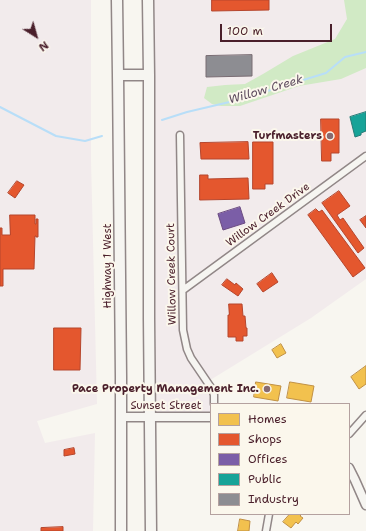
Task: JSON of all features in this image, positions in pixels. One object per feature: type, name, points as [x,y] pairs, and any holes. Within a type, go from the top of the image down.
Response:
[{"type":"main road","name":"Highway 1 West","points":[[117,0],[121,531]]},
{"type":"main road","points":[[148,0],[151,531]]},
{"type":"main road","points":[[118,75],[149,75]]},
{"type":"street","name":"Willow Creek Court","points":[[180,135],[183,330],[187,349],[196,368],[212,389],[214,403]]},
{"type":"street","name":"Willow Creek Drive","points":[[183,290],[366,156]]},
{"type":"street","points":[[350,433],[366,415]]},
{"type":"street","name":"Sunset Street","points":[[121,417],[210,417]]},
{"type":"street","points":[[350,470],[366,505]]},
{"type":"street","points":[[266,531],[269,515]]},
{"type":"shaded area","points":[[0,0],[91,0],[91,160],[97,404],[37,421],[45,443],[95,433],[93,531],[0,531]]},
{"type":"shaded area","points":[[153,0],[366,0],[366,279],[311,318],[207,382],[212,389],[210,417],[156,417]]},
{"type":"green space","points":[[344,0],[366,0],[366,68],[341,79],[299,86],[240,106],[221,106],[212,104],[204,98],[207,87],[245,84],[293,56],[335,39],[347,19]]},
{"type":"building: Homes","points":[[281,344],[286,353],[277,358],[272,350]]},
{"type":"building: Homes","points":[[366,366],[366,384],[359,389],[351,377]]},
{"type":"building: Homes","name":"Pace Property Management Inc.","points":[[256,382],[281,386],[278,401],[254,397]]},
{"type":"building: Homes","points":[[290,382],[314,386],[311,402],[287,398]]},
{"type":"building: Homes","points":[[289,515],[301,515],[300,516],[303,518],[298,524],[296,522],[291,528],[283,522]]},
{"type":"building: Homes","points":[[240,519],[250,521],[249,531],[238,531]]},
{"type":"building: Shops","points":[[212,0],[269,0],[269,10],[212,11]]},
{"type":"building: Shops","name":"Turfmasters","points":[[321,119],[339,119],[339,153],[331,153],[331,161],[322,161]]},
{"type":"building: Shops","points":[[248,142],[249,159],[201,159],[200,143]]},
{"type":"building: Shops","points":[[253,142],[273,142],[273,184],[265,184],[265,189],[253,189]]},
{"type":"building: Shops","points":[[200,175],[208,175],[208,179],[248,178],[249,199],[200,200]]},
{"type":"building: Shops","points":[[17,181],[24,185],[15,198],[8,193]]},
{"type":"building: Shops","points":[[339,191],[350,206],[337,215],[340,220],[343,218],[364,248],[358,253],[322,203]]},
{"type":"building: Shops","points":[[316,209],[319,212],[322,210],[365,268],[353,277],[308,215]]},
{"type":"building: Shops","points":[[10,215],[35,215],[35,224],[36,219],[38,219],[38,237],[35,236],[34,269],[3,269],[3,286],[0,286],[0,228],[2,228],[2,235],[10,235]]},
{"type":"building: Shops","points":[[366,216],[366,228],[360,220]]},
{"type":"building: Shops","points":[[272,273],[278,282],[263,292],[257,284]]},
{"type":"building: Shops","points":[[227,279],[235,285],[236,283],[243,289],[238,296],[222,285]]},
{"type":"building: Shops","points":[[229,304],[242,304],[243,316],[245,316],[247,328],[247,336],[243,336],[243,341],[236,341],[236,337],[228,337]]},
{"type":"building: Shops","points":[[54,328],[81,328],[80,370],[54,370]]},
{"type":"building: Shops","points":[[74,448],[75,454],[64,456],[64,450]]},
{"type":"building: Shops","points":[[63,527],[63,531],[41,531],[41,528]]},
{"type":"building: Offices","points":[[240,207],[245,223],[223,230],[218,214]]},
{"type":"building: Public","points":[[366,112],[366,131],[355,137],[350,117]]},
{"type":"building: Industry","points":[[252,55],[252,76],[206,77],[206,56]]},
{"type":"waterway","name":"Willow Creek","points":[[162,120],[187,112],[238,100],[326,73],[345,57],[366,52]]},
{"type":"waterway","name":"Willow Creek","points":[[0,107],[56,136],[85,141],[102,136]]},
{"type":"place","name":"Turfmasters","points":[[330,136]]},
{"type":"place","name":"Pace Property Management Inc.","points":[[267,389]]}]
